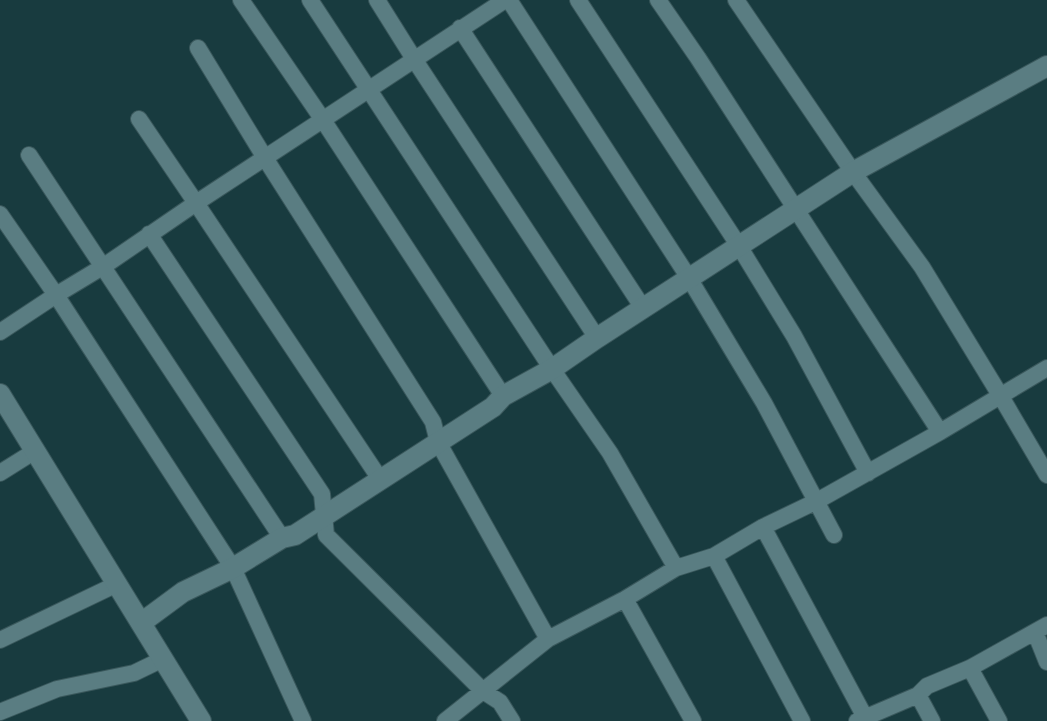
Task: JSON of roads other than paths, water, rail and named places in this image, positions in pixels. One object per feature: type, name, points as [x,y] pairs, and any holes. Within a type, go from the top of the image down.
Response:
[{"type":"street","points":[[241,0],[323,120],[503,396]]},
{"type":"street","points":[[310,0],[552,368],[610,453],[676,568]]},
{"type":"street","points":[[377,0],[414,60],[597,338]]},
{"type":"street","points":[[0,332],[56,295],[104,266],[149,234],[414,60],[460,28],[505,0]]},
{"type":"street","points":[[509,0],[689,278],[764,403],[834,535]]},
{"type":"street","points":[[578,0],[739,246],[794,336],[868,473]]},
{"type":"street","points":[[658,0],[698,58],[940,432]]},
{"type":"street","points":[[736,0],[854,172],[922,267],[1047,475]]},
{"type":"street","points":[[460,28],[643,308]]},
{"type":"street","points":[[198,48],[265,158],[433,422],[438,442],[548,639]]},
{"type":"street","points":[[141,623],[183,592],[233,568],[282,538],[295,534],[493,407],[503,396],[552,368],[854,172],[1047,66]]},
{"type":"street","points":[[139,119],[380,479]]},
{"type":"street","points":[[29,155],[104,266],[282,538]]},
{"type":"street","points":[[0,214],[56,295],[233,568],[303,721]]},
{"type":"street","points":[[149,234],[322,494],[326,535],[483,691],[500,702],[512,721]]},
{"type":"street","points":[[445,721],[548,639],[625,599],[676,568],[714,556],[763,527],[817,501],[940,432],[1047,368]]},
{"type":"street","points":[[0,394],[201,721]]},
{"type":"street","points":[[0,473],[35,451]]},
{"type":"street","points":[[763,527],[863,720],[918,695],[927,686],[970,668],[1041,628],[1047,662]]},
{"type":"street","points":[[714,556],[802,721]]},
{"type":"street","points":[[0,640],[117,584]]},
{"type":"street","points":[[625,599],[693,721]]},
{"type":"street","points":[[0,712],[57,689],[134,673],[163,659]]},
{"type":"street","points":[[970,668],[999,721]]},
{"type":"street","points":[[918,695],[932,721]]}]
